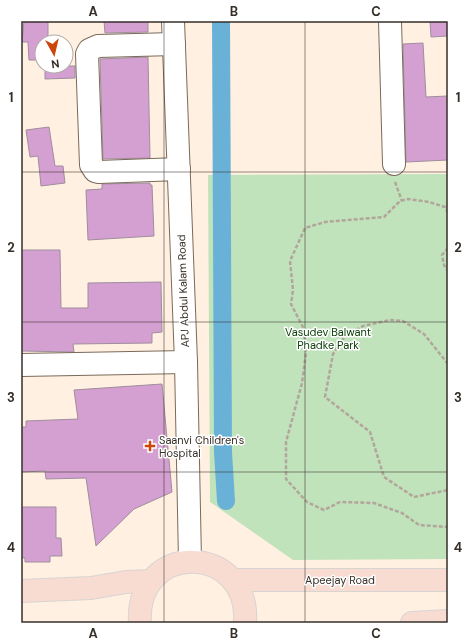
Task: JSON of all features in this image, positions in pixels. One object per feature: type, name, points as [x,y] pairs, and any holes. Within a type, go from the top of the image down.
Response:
[{"type":"main road","points":[[140,623],[139,610],[142,595],[150,581],[162,571],[175,564],[190,561],[206,563],[221,569],[233,580],[242,594],[246,610],[245,623]]},
{"type":"main road","name":"Apeejay Road","points":[[233,580],[448,580]]},
{"type":"main road","points":[[21,591],[91,588],[126,582],[150,581]]},
{"type":"main road","points":[[412,623],[448,621]]},
{"type":"street","name":"APJ Abdul Kalam Road","points":[[173,21],[186,362],[190,561]]},
{"type":"street","points":[[390,21],[394,164]]},
{"type":"street","points":[[174,44],[98,46],[89,50],[87,54],[91,166],[92,169],[99,172],[179,169]]},
{"type":"street","points":[[21,365],[186,362]]},
{"type":"path","points":[[448,213],[445,207],[429,202],[408,199],[400,202],[384,217],[325,222],[305,228],[290,261],[293,290],[291,304],[304,329],[306,353],[302,383],[286,442],[286,478],[307,502],[324,510],[340,502],[374,503],[402,513],[419,525],[448,527]]},
{"type":"path","points":[[448,248],[442,254],[444,265],[448,271]]},
{"type":"path","points":[[448,364],[424,334],[403,320],[390,320],[363,326],[345,336],[333,354],[325,396],[370,432],[384,477],[414,497],[448,490]]},
{"type":"green space","name":"Vasudev Balwant Phadke Park","points":[[448,174],[448,559],[293,560],[210,502],[208,175]]},
{"type":"building","points":[[24,21],[48,21],[48,34],[34,34],[34,60],[29,60],[28,42],[22,42]]},
{"type":"building","points":[[104,21],[148,21],[148,32],[105,33]]},
{"type":"building","points":[[430,21],[448,21],[448,36],[431,37]]},
{"type":"building","points":[[423,43],[426,97],[448,96],[448,160],[406,162],[403,44]]},
{"type":"building","points":[[148,57],[150,158],[103,159],[100,59]]},
{"type":"building","points":[[75,66],[75,78],[45,79],[45,74],[74,74]]},
{"type":"building","points":[[49,127],[55,166],[63,166],[65,183],[41,186],[38,156],[30,157],[26,130]]},
{"type":"building","points":[[150,183],[150,185],[152,185],[154,236],[88,240],[86,190],[102,189],[102,184]]},
{"type":"building","points":[[21,250],[60,250],[61,308],[88,308],[88,283],[161,282],[162,332],[152,333],[152,343],[73,344],[74,352],[21,351]]},
{"type":"building","points":[[162,384],[172,492],[134,509],[96,546],[86,478],[46,479],[45,471],[21,472],[21,427],[26,427],[26,421],[78,419],[74,390]]},
{"type":"building","points":[[21,507],[56,507],[56,538],[61,538],[62,556],[50,556],[50,562],[25,562],[25,558],[21,558]]},
{"type":"waterway","points":[[221,21],[223,452],[226,501]]},
{"type":"place","name":"Saanvi Children's Hospital","points":[[150,446]]}]
